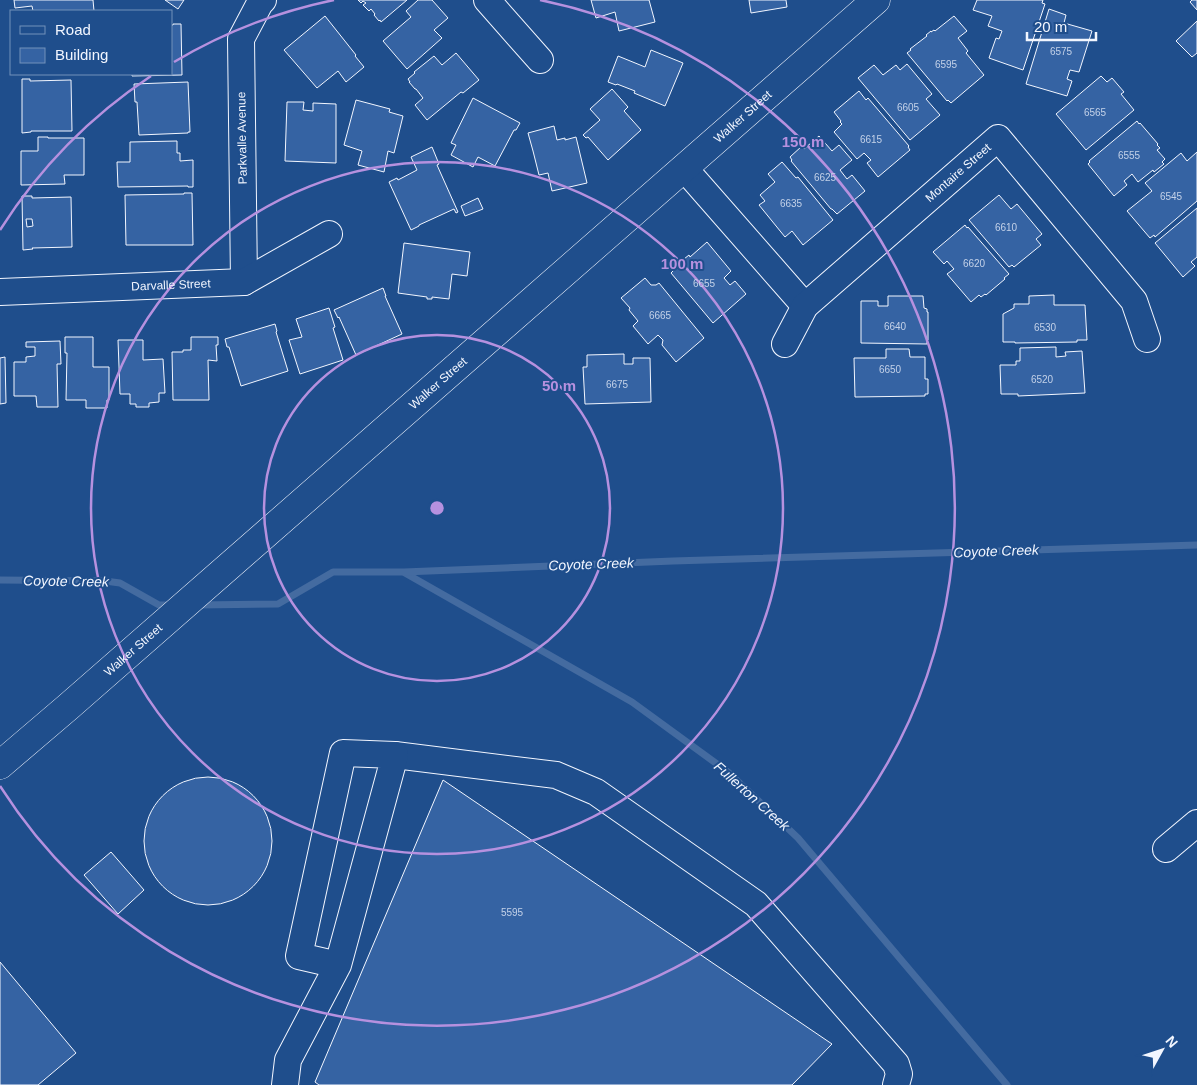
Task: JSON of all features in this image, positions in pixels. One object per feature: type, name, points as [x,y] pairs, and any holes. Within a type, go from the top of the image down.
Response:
[{"type":"main road","name":"Walker Street","points":[[0,765],[876,0]]},
{"type":"street","name":"Parkvalle Avenue","points":[[244,282],[241,38],[263,0]]},
{"type":"street","points":[[487,0],[540,60]]},
{"type":"street","name":"Montaire Street","points":[[785,344],[805,306],[998,138],[1134,301],[1147,339]]},
{"type":"street","points":[[684,168],[805,306]]},
{"type":"street","name":"Darvalle Street","points":[[0,292],[244,282],[329,234]]},
{"type":"street","points":[[338,965],[299,956],[343,753],[395,756],[556,775],[596,792],[756,904],[896,1064],[900,1074],[896,1085]]},
{"type":"street","points":[[285,1085],[288,1060],[338,965],[395,756]]},
{"type":"street","points":[[1166,849],[1197,823]]},
{"type":"building","points":[[14,0],[93,0],[94,10],[33,10],[32,6],[15,8]]},
{"type":"building","points":[[165,0],[184,0],[178,9]]},
{"type":"building","points":[[358,0],[407,0],[381,22],[371,9],[369,11],[363,5],[366,3],[363,1],[361,3]]},
{"type":"building","points":[[418,0],[432,0],[448,18],[434,30],[442,38],[407,69],[383,41],[411,17],[406,11]]},
{"type":"building","points":[[591,0],[649,0],[655,22],[619,31],[615,12],[596,18]]},
{"type":"building","points":[[749,0],[786,0],[787,7],[751,13]]},
{"type":"building","points":[[977,0],[1043,0],[1042,3],[1045,4],[1023,70],[989,58],[996,38],[999,39],[1002,31],[988,26],[992,16],[973,10]]},
{"type":"building","points":[[1197,0],[1197,10],[1190,2]]},
{"type":"building","points":[[1049,9],[1066,15],[1064,23],[1092,31],[1079,72],[1070,70],[1067,79],[1072,81],[1067,96],[1026,84]]},
{"type":"building","points":[[325,16],[364,67],[346,82],[338,71],[317,88],[284,50]]},
{"type":"building","points":[[954,16],[967,31],[958,38],[968,51],[966,53],[984,75],[951,103],[947,101],[907,53],[931,31],[935,31]]},
{"type":"building","points":[[1197,21],[1197,53],[1192,57],[1176,41]]},
{"type":"building","points":[[181,24],[182,75],[132,76],[172,75],[173,25]]},
{"type":"building","points":[[651,50],[683,63],[665,106],[634,93],[635,91],[608,82],[618,56],[645,67]]},
{"type":"building","points":[[456,53],[479,80],[427,120],[415,105],[423,98],[408,79],[434,56],[442,65]]},
{"type":"building","points":[[907,64],[932,94],[926,99],[940,115],[910,140],[858,78],[874,65],[883,75],[896,65],[900,70]]},
{"type":"building","points":[[1101,76],[1107,82],[1112,78],[1124,92],[1121,94],[1134,110],[1086,150],[1056,114]]},
{"type":"building","points":[[22,79],[30,79],[30,81],[71,80],[72,131],[31,131],[22,133]]},
{"type":"building","points":[[188,82],[190,132],[139,135],[134,84]]},
{"type":"building","points":[[612,89],[628,107],[624,111],[641,130],[608,160],[588,137],[586,138],[583,135],[600,120],[590,109]]},
{"type":"building","points":[[859,91],[866,100],[868,98],[909,146],[910,150],[878,177],[867,163],[871,160],[864,153],[857,159],[834,132],[842,124],[834,112]]},
{"type":"building","points":[[473,98],[520,123],[516,130],[514,130],[495,166],[478,157],[473,167],[451,155],[456,145],[451,143]]},
{"type":"building","points":[[356,100],[390,109],[389,112],[403,116],[394,153],[388,151],[384,172],[358,165],[362,151],[344,145]]},
{"type":"building","points":[[287,102],[304,102],[303,110],[313,111],[313,103],[336,104],[336,163],[285,161]]},
{"type":"building","points":[[1137,121],[1158,144],[1160,148],[1157,150],[1165,159],[1162,162],[1164,164],[1138,182],[1132,174],[1124,181],[1127,185],[1114,196],[1088,164],[1089,161]]},
{"type":"building","points":[[554,126],[557,140],[576,137],[587,183],[552,191],[548,173],[539,175],[528,133]]},
{"type":"building","points":[[819,136],[832,151],[839,145],[852,160],[840,170],[847,179],[852,175],[865,191],[837,214],[791,161],[790,157],[802,146],[804,149]]},
{"type":"building","points":[[38,137],[84,138],[84,175],[64,175],[65,184],[21,185],[21,151],[38,151]]},
{"type":"building","points":[[177,141],[177,153],[180,153],[180,161],[193,160],[193,187],[118,187],[117,162],[130,162],[130,142]]},
{"type":"building","points":[[432,147],[439,164],[437,165],[458,212],[456,213],[454,209],[411,230],[389,182],[397,178],[398,180],[417,170],[411,157]]},
{"type":"building","points":[[1197,152],[1197,201],[1155,237],[1154,235],[1150,238],[1127,211],[1152,191],[1145,183],[1181,153],[1187,161]]},
{"type":"building","points":[[782,162],[796,178],[798,177],[833,220],[803,245],[792,231],[785,237],[759,205],[765,201],[760,195],[775,182],[768,174]]},
{"type":"building","points":[[192,193],[193,245],[126,245],[125,195]]},
{"type":"building","points":[[999,195],[1011,209],[1017,204],[1042,234],[1036,239],[1041,245],[1014,267],[1012,265],[1009,267],[969,220]]},
{"type":"building","points":[[22,196],[32,196],[32,198],[71,197],[72,247],[23,250]],"holes":[[[26,219],[32,219],[33,226],[27,227]]]},
{"type":"building","points":[[478,198],[483,209],[465,216],[461,206]]},
{"type":"building","points":[[1197,208],[1197,257],[1191,262],[1195,266],[1183,277],[1155,243]]},
{"type":"building","points":[[965,225],[1009,274],[986,295],[981,297],[979,295],[971,302],[947,274],[954,269],[947,261],[944,264],[933,252]]},
{"type":"building","points":[[707,242],[731,271],[724,278],[730,285],[735,281],[746,294],[713,323],[671,273],[674,270],[673,268],[685,261],[684,259],[689,255],[690,257]]},
{"type":"building","points":[[404,243],[470,252],[467,276],[452,274],[449,299],[432,297],[432,299],[427,299],[427,297],[398,293]]},
{"type":"building","points":[[645,278],[651,285],[659,283],[704,338],[676,362],[662,345],[663,340],[658,335],[648,344],[633,326],[638,321],[621,298]]},
{"type":"building","points":[[383,288],[402,334],[356,355],[334,310]]},
{"type":"building","points":[[1054,295],[1054,305],[1085,305],[1087,340],[1077,340],[1077,342],[1003,342],[1003,314],[1014,308],[1014,304],[1029,304],[1029,296]]},
{"type":"building","points":[[888,296],[923,296],[924,308],[928,312],[927,344],[861,343],[861,301],[878,301],[878,306],[888,306]]},
{"type":"building","points":[[329,308],[343,360],[300,374],[289,340],[302,337],[296,319]]},
{"type":"building","points":[[275,324],[288,371],[241,386],[225,339]]},
{"type":"building","points":[[65,337],[93,337],[93,367],[109,367],[109,400],[107,400],[107,408],[86,408],[86,400],[66,400],[67,353],[65,353]]},
{"type":"building","points":[[191,337],[218,337],[218,345],[216,345],[217,361],[208,360],[209,400],[173,400],[172,352],[191,350]]},
{"type":"building","points":[[118,340],[143,340],[143,360],[163,359],[165,393],[159,393],[159,402],[149,403],[149,407],[136,407],[136,404],[130,404],[130,394],[120,394]]},
{"type":"building","points":[[60,341],[61,364],[57,364],[58,407],[37,407],[36,396],[14,396],[14,362],[26,362],[26,357],[35,356],[35,347],[26,347],[26,342]]},
{"type":"building","points":[[1056,347],[1056,357],[1066,356],[1065,352],[1082,351],[1085,393],[1018,396],[1018,394],[1001,394],[1000,365],[1016,365],[1016,361],[1020,361],[1020,348]]},
{"type":"building","points":[[886,349],[909,349],[910,357],[925,357],[925,379],[928,379],[928,394],[925,394],[925,396],[855,397],[854,358],[886,358]]},
{"type":"building","points":[[624,354],[624,364],[633,364],[633,358],[650,358],[651,402],[585,404],[583,367],[587,367],[587,355]]},
{"type":"building","points":[[5,357],[6,403],[0,404],[0,358]]},
{"type":"building","points":[[208,777],[221,778],[233,782],[253,796],[267,816],[271,828],[271,854],[267,866],[253,886],[233,900],[221,904],[208,905],[195,904],[183,900],[163,886],[149,866],[145,854],[144,841],[145,828],[149,816],[163,796],[183,782],[195,778]]},
{"type":"building","points":[[443,780],[832,1044],[792,1085],[319,1085],[315,1082]]},
{"type":"building","points":[[111,852],[144,890],[118,914],[84,875]]},
{"type":"building","points":[[0,962],[76,1053],[38,1085],[0,1085]]},
{"type":"waterway","name":"Coyote Creek","points":[[197,605],[278,604],[333,572],[404,572],[673,561],[1197,545]]},
{"type":"waterway","name":"Fullerton Creek","points":[[405,573],[632,702],[728,772],[798,838],[1007,1085]]},
{"type":"waterway","name":"Coyote Creek","points":[[0,580],[105,581],[120,583],[159,605],[173,605]]}]
